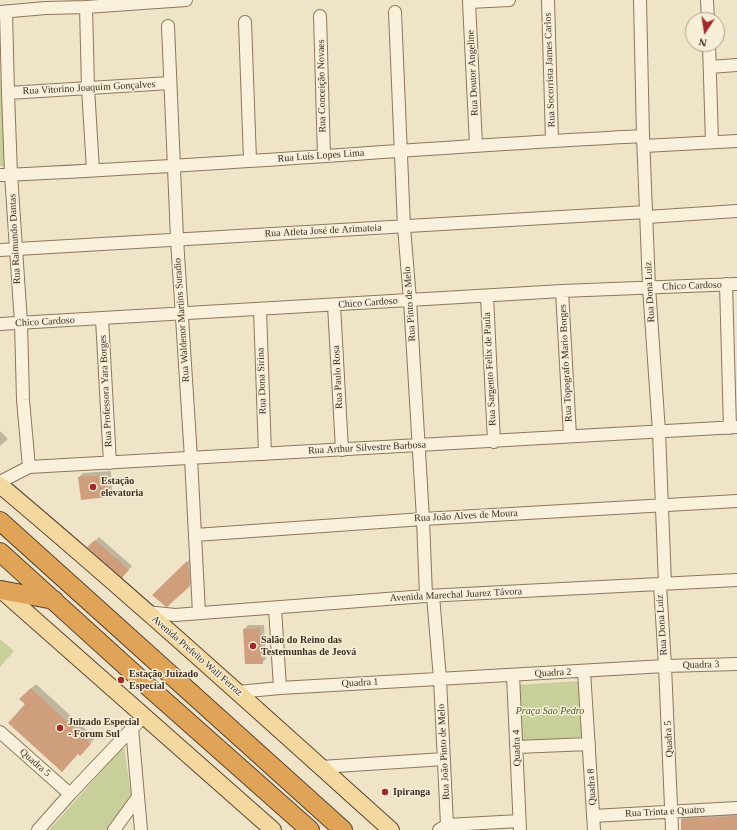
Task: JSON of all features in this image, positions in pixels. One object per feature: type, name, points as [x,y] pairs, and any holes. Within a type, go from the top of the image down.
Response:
[{"type":"highway","points":[[0,521],[343,830]]},
{"type":"highway","points":[[0,552],[310,830]]},
{"type":"highway","points":[[1,589],[54,600]]},
{"type":"main road","name":"Avenida Prefeito Wall Ferraz","points":[[0,483],[238,692],[391,830]]},
{"type":"main road","points":[[1,589],[273,830]]},
{"type":"street","points":[[34,0],[46,8]]},
{"type":"street","points":[[3,12],[46,8],[86,7],[119,2],[186,0]]},
{"type":"street","name":"Rua Doutor Angeline","points":[[476,145],[469,2],[509,0]]},
{"type":"street","name":"Rua Socorrista James Carlos","points":[[548,0],[552,140]]},
{"type":"street","name":"Rua Dona Luiz","points":[[640,0],[643,141],[649,287],[659,432],[662,505],[662,584],[665,666]]},
{"type":"street","points":[[707,0],[708,12]]},
{"type":"street","points":[[86,7],[88,88],[93,170]]},
{"type":"street","name":"Rua Raimundo Dantas","points":[[3,12],[8,93],[6,175],[16,249],[21,323],[23,400],[29,467]]},
{"type":"street","name":"Rua Pinto de Melo","points":[[395,12],[404,227],[410,300],[418,445],[430,596],[440,679]]},
{"type":"street","name":"Rua Conceição Novaes","points":[[320,16],[324,156]]},
{"type":"street","points":[[245,22],[250,160]]},
{"type":"street","name":"Rua Waldenor Martins Suradio","points":[[168,26],[177,239],[196,535],[199,613]]},
{"type":"street","points":[[709,52],[712,142]]},
{"type":"street","points":[[710,67],[737,65]]},
{"type":"street","name":"Rua Vitorino Joaquim Gonçalves","points":[[8,93],[170,83]]},
{"type":"street","name":"Rua Luís Lopes Lima","points":[[6,175],[174,166],[552,140],[737,141]]},
{"type":"street","name":"Rua Atleta José de Arimateia","points":[[0,250],[647,214],[737,211]]},
{"type":"street","points":[[732,284],[734,427]]},
{"type":"street","name":"Chico Cardoso","points":[[0,324],[562,291],[732,284]]},
{"type":"street","name":"Rua Topografo Mario Borges","points":[[562,291],[570,436]]},
{"type":"street","name":"Rua Sargento Felix de Paula","points":[[487,296],[494,442]]},
{"type":"street","name":"Rua Paulo Rosa","points":[[334,305],[342,450]]},
{"type":"street","name":"Rua Dona Sirina","points":[[260,308],[265,454]]},
{"type":"street","name":"Rua Professora Yara Borges","points":[[102,319],[110,463]]},
{"type":"street","name":"Rua Arthur Silvestre Barbosa","points":[[0,483],[29,467],[494,442],[570,436],[734,427]]},
{"type":"street","name":"Rua João Alves de Moura","points":[[196,535],[423,519],[737,501]]},
{"type":"street","name":"Avenida Marechal Juarez Távora","points":[[146,612],[175,615],[430,596],[737,580]]},
{"type":"street","points":[[275,608],[280,688]]},
{"type":"street","points":[[165,629],[175,615]]},
{"type":"street","name":"Quadra 3","points":[[665,666],[737,664]]},
{"type":"street","name":"Quadra 2","points":[[440,679],[665,666]]},
{"type":"street","name":"Quadra 5","points":[[665,666],[672,830]]},
{"type":"street","name":"Quadra 8","points":[[584,671],[594,830]]},
{"type":"street","name":"Quadra 4","points":[[513,675],[520,825]]},
{"type":"street","name":"Quadra 1","points":[[238,692],[280,688],[440,679]]},
{"type":"street","name":"Rua João Pinto de Melo","points":[[440,679],[444,759],[443,827]]},
{"type":"street","points":[[38,830],[144,716]]},
{"type":"street","points":[[132,728],[141,830]]},
{"type":"street","name":"Quadra 5","points":[[0,732],[70,794]]},
{"type":"street","points":[[517,747],[589,744]]},
{"type":"street","points":[[321,767],[444,759]]},
{"type":"street","points":[[114,830],[138,797]]},
{"type":"street","name":"Rua Trinta e Quatro","points":[[593,816],[737,808]]},
{"type":"street","points":[[443,827],[520,825]]},
{"type":"green space","points":[[0,67],[6,166],[0,166]]},
{"type":"green space","points":[[0,639],[14,651],[0,667]]},
{"type":"green space","name":"Praça Sao Pedro","points":[[579,681],[583,737],[521,742],[517,685]]},
{"type":"green space","points":[[124,746],[132,801],[109,830],[49,830]]},
{"type":"building","name":"Estação elevatoria","points":[[107,475],[108,497],[81,500],[78,477]]},
{"type":"building","points":[[95,540],[129,570],[122,578],[87,547]]},
{"type":"building","points":[[187,561],[190,586],[167,607],[152,595]]},
{"type":"building","name":"Salão do Reino das Testemunhas de Jeová","points":[[260,628],[263,664],[245,664],[243,629]]},
{"type":"building","name":"Juizado Especial - Forum Sul","points":[[31,688],[91,744],[80,756],[78,754],[62,772],[8,723],[25,704],[19,699]]},
{"type":"building","points":[[737,816],[737,830],[681,830],[681,819]]},
{"type":"place","name":"Estação elevatoria","points":[[93,487]]},
{"type":"place","name":"Salão do Reino das Testemunhas de Jeová","points":[[253,646]]},
{"type":"place","name":"Estação Juizado Especial","points":[[121,680]]},
{"type":"place","name":"Juizado Especial - Forum Sul","points":[[60,728]]},
{"type":"place","name":"Ipiranga","points":[[385,792]]}]
